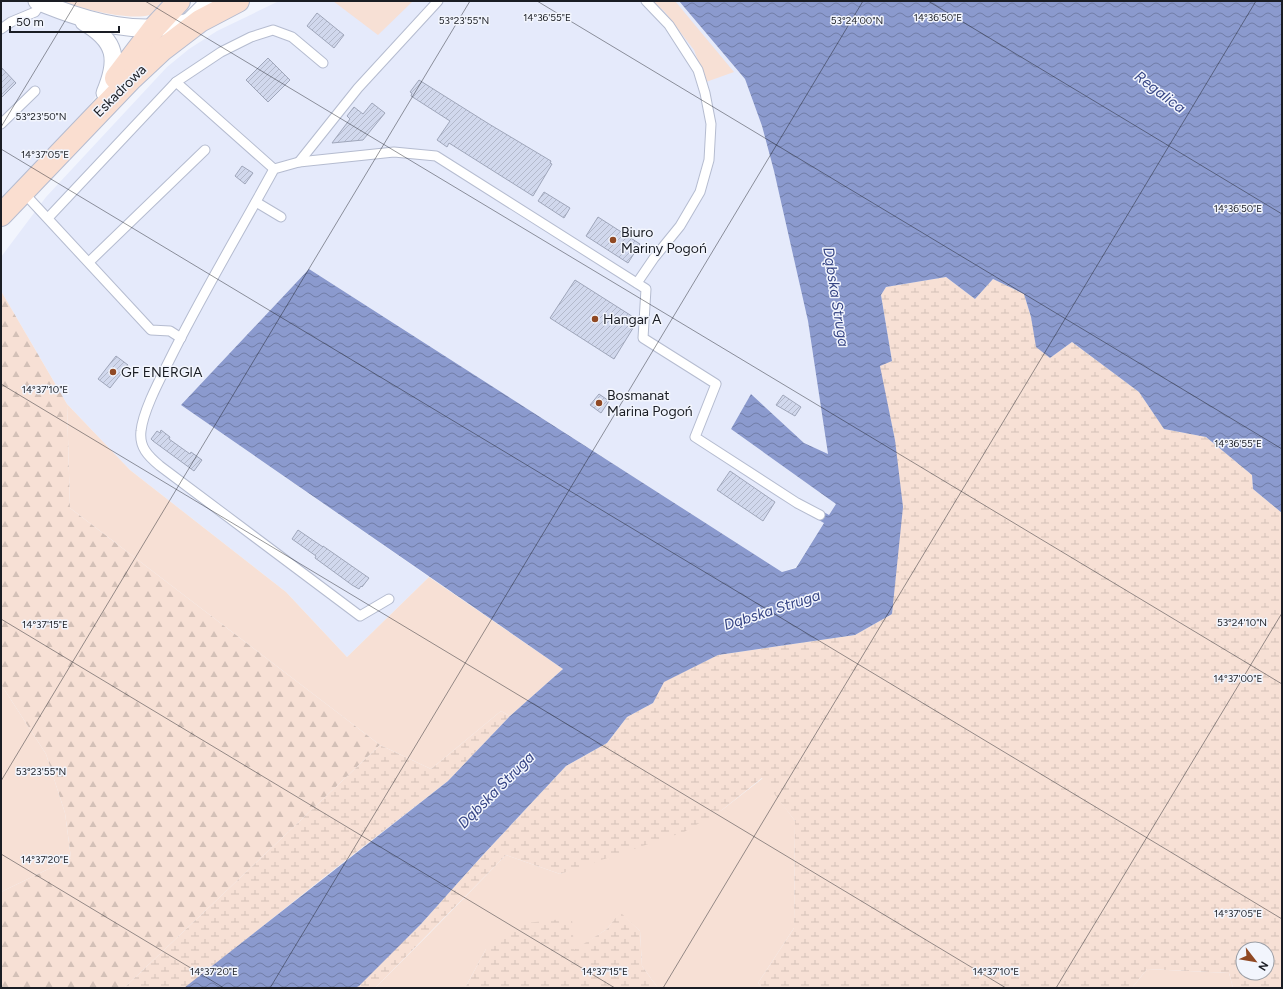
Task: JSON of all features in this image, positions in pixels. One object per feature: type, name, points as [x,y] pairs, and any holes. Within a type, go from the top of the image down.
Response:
[{"type":"street","name":"Eskadrowa","points":[[58,154],[155,27],[179,1]]},
{"type":"street","name":"Eskadrowa","points":[[58,154],[131,79],[170,43],[190,22],[213,6],[238,1]]},
{"type":"street","name":"Eskadrowa","points":[[39,2],[70,14],[103,23],[126,27],[170,26],[190,22]]},
{"type":"street","name":"Eskadrowa","points":[[170,43],[200,21],[213,6]]},
{"type":"street","name":"Eskadrowa","points":[[70,14],[103,35],[110,46],[113,56],[113,72],[105,93]]},
{"type":"street","points":[[1,215],[58,154]]},
{"type":"lane","points":[[299,162],[358,88],[438,1]]},
{"type":"lane","points":[[637,283],[654,258],[680,226],[700,192],[709,160],[711,124],[705,93],[698,70],[669,25],[646,1]]},
{"type":"lane","points":[[1,29],[11,22],[35,12],[39,2]]},
{"type":"lane","points":[[48,218],[176,82],[221,52],[251,36],[273,30],[292,37],[323,63]]},
{"type":"lane","points":[[176,82],[274,169]]},
{"type":"lane","points":[[1,124],[35,91]]},
{"type":"lane","points":[[89,262],[205,150]]},
{"type":"lane","points":[[389,599],[360,616],[147,456],[141,444],[142,425],[157,386],[181,338],[274,169],[299,162],[394,152],[436,156],[646,289],[643,338],[716,384],[695,436],[798,503],[820,515]]},
{"type":"lane","points":[[23,192],[151,330],[170,332],[181,338]]},
{"type":"lane","points":[[256,202],[280,217]]},
{"type":"shaded area","points":[[1,1],[29,1],[78,23],[108,53],[104,85],[32,176],[1,207]]},
{"type":"shaded area","points":[[279,1],[679,1],[745,79],[762,126],[774,171],[808,321],[828,455],[804,443],[751,394],[731,429],[836,504],[796,567],[782,572],[309,269],[181,405],[429,577],[347,657],[286,592],[130,470],[67,404],[1,291],[1,257],[46,197],[167,67],[189,49],[217,31]]},
{"type":"green space","points":[[58,1],[166,1],[155,13],[150,15],[129,16],[104,13]]},
{"type":"green space","points":[[333,1],[413,1],[378,35]]},
{"type":"green space","points":[[652,1],[675,1],[734,72],[706,82],[694,50],[664,11]]},
{"type":"green space","points":[[946,277],[975,299],[993,279],[1024,294],[1031,317],[1037,347],[1050,358],[1072,342],[1139,392],[1164,429],[1206,437],[1252,475],[1253,489],[1282,513],[1282,988],[1233,988],[1229,973],[1147,969],[1132,988],[762,988],[758,983],[794,928],[795,821],[762,778],[722,810],[684,832],[560,874],[506,855],[375,988],[355,988],[421,924],[566,766],[607,743],[627,717],[653,703],[663,682],[718,655],[855,635],[892,614],[894,585],[895,440],[879,365],[892,361],[881,295],[886,287]]},
{"type":"green space","points":[[1,291],[67,404],[70,508],[380,745],[124,988],[1,988],[1,892],[71,858],[65,813],[46,754],[2,686],[1,681]]},
{"type":"green space","points":[[67,404],[130,470],[286,592],[347,657],[429,577],[563,669],[510,716],[501,711],[431,769],[380,745],[70,508]]},
{"type":"green space","points":[[1,681],[2,686],[46,754],[65,813],[71,858],[1,892]]},
{"type":"green space","points":[[501,711],[510,716],[448,781],[185,988],[124,988],[380,745],[431,769]]},
{"type":"green space","points":[[763,778],[795,821],[794,928],[758,983],[762,988],[658,988],[642,966],[640,931],[620,913],[607,929],[574,951],[486,949],[465,988],[375,988],[506,855],[560,874],[722,810]]},
{"type":"green space","points":[[620,912],[640,931],[642,966],[658,988],[465,988],[486,949],[526,923],[572,918],[574,950],[607,929]]},
{"type":"green space","points":[[1147,969],[1229,973],[1233,988],[1132,988]]},
{"type":"water","points":[[679,1],[1282,1],[1282,513],[1253,489],[1252,475],[1206,437],[1164,429],[1139,392],[1072,342],[1050,358],[1036,347],[1031,317],[1024,294],[993,279],[975,299],[946,277],[886,287],[881,295],[892,361],[880,366],[895,440],[903,507],[892,614],[855,635],[718,655],[664,682],[653,703],[627,717],[607,743],[566,766],[421,924],[359,986],[355,988],[184,988],[448,781],[510,716],[563,669],[181,405],[309,269],[782,572],[796,568],[824,523],[817,519],[822,511],[829,515],[836,504],[731,429],[751,394],[804,443],[828,454],[808,321],[774,171],[762,126],[745,79]]},
{"type":"building","points":[[317,13],[344,35],[334,48],[307,26]]},
{"type":"building","points":[[268,58],[290,80],[268,102],[246,80]]},
{"type":"building","points":[[1,67],[16,83],[1,98]]},
{"type":"building","points":[[419,80],[551,161],[550,163],[552,164],[533,196],[449,143],[447,147],[437,140],[450,121],[411,96],[412,93],[410,92]]},
{"type":"building","points":[[372,103],[385,113],[363,140],[332,143],[350,119],[347,116],[354,107],[363,114]]},
{"type":"building","points":[[242,166],[253,173],[245,184],[235,176]]},
{"type":"building","points":[[544,192],[570,208],[564,218],[538,201]]},
{"type":"building","name":"Biuro Mariny Pogoń","points":[[598,217],[640,244],[628,263],[586,236]]},
{"type":"building","name":"Hangar A","points":[[575,280],[638,320],[614,359],[550,318]]},
{"type":"building","name":"GF ENERGIA","points":[[116,356],[128,365],[110,388],[98,379]]},
{"type":"building","points":[[599,394],[609,401],[601,413],[590,405]]},
{"type":"building","points":[[783,395],[801,407],[795,416],[776,405]]},
{"type":"building","points":[[161,430],[170,437],[169,439],[190,454],[191,452],[202,460],[194,471],[151,439],[157,431],[160,433]]},
{"type":"building","points":[[730,471],[775,502],[763,521],[717,490]]},
{"type":"building","points":[[298,530],[369,578],[362,587],[361,586],[359,589],[352,585],[292,539]]},
{"type":"place","name":"Biuro Mariny Pogoń","points":[[613,240]]},
{"type":"place","name":"Hangar A","points":[[595,319]]},
{"type":"place","name":"GF ENERGIA","points":[[113,372]]},
{"type":"place","name":"Bosmanat Marina Pogoń","points":[[599,403]]},
{"type":"water label","name":"Regalica","points":[[1160,92]]},
{"type":"water label","name":"Dąbska Struga","points":[[836,297]]},
{"type":"water label","name":"Dąbska Struga","points":[[772,610]]},
{"type":"water label","name":"Dąbska Struga","points":[[496,790]]}]
